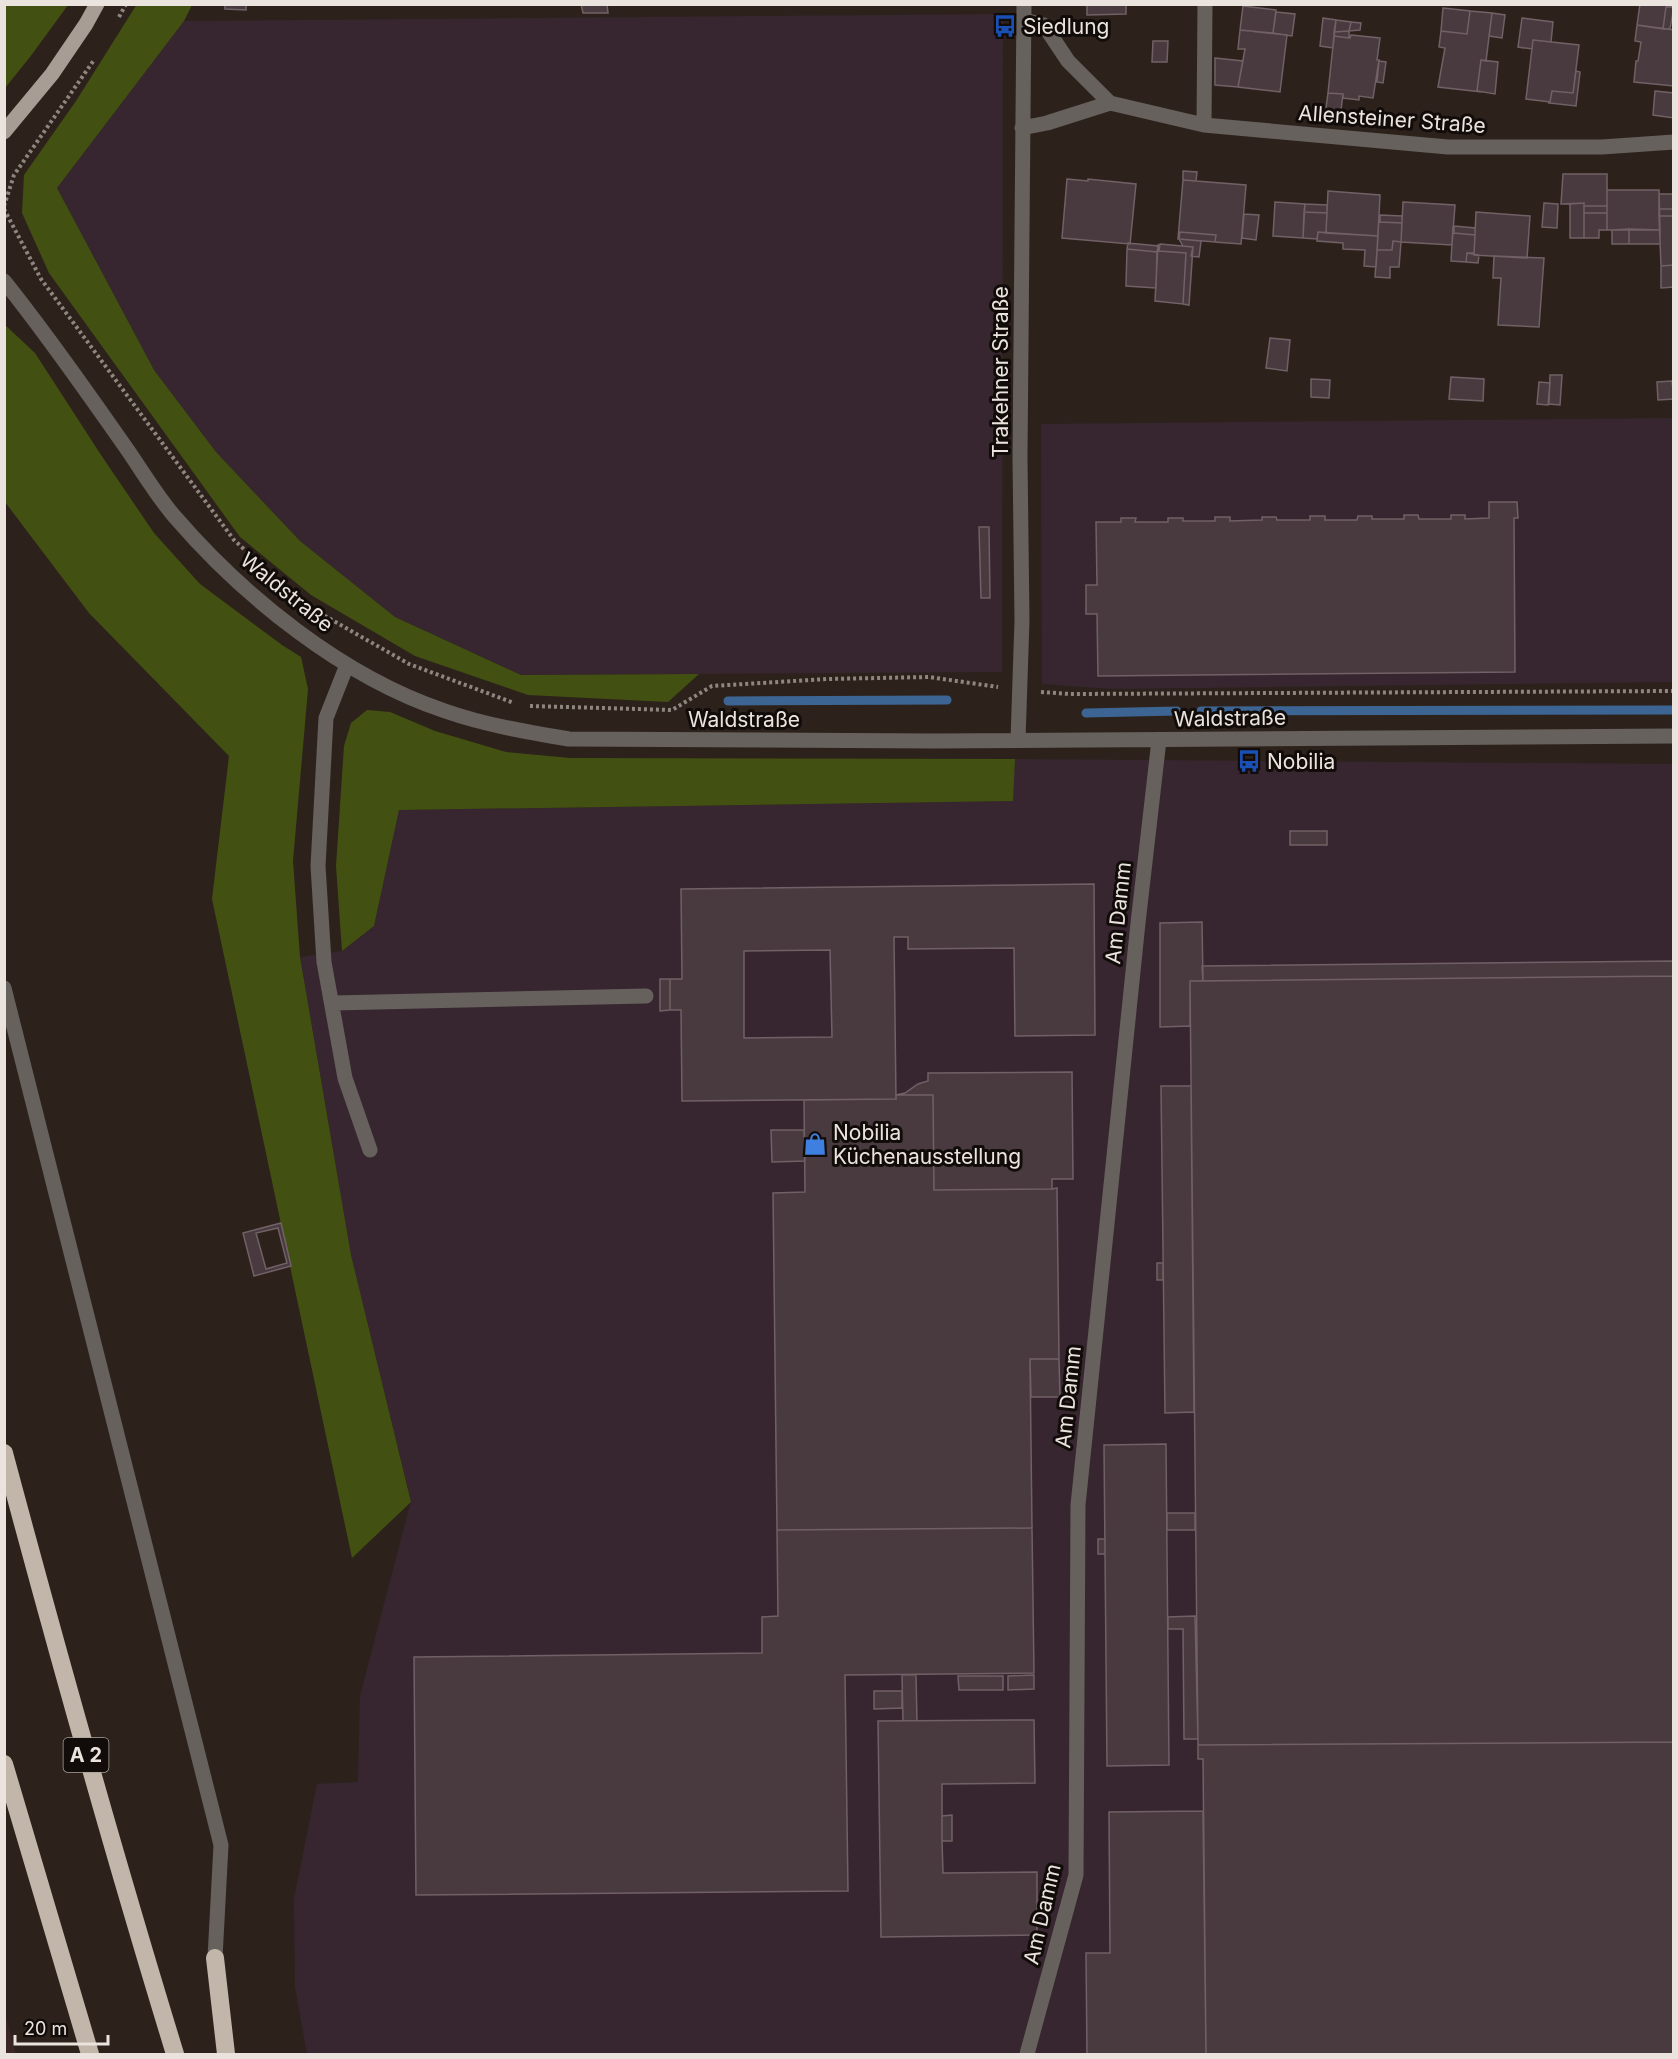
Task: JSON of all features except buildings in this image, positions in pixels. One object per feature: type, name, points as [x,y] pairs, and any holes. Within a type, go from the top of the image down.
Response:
[{"type":"highway","name":"A 2","points":[[4,1453],[73,1710],[174,2055]]},
{"type":"highway","points":[[4,1764],[90,2055]]},
{"type":"highway","points":[[214,1958],[226,2055]]},
{"type":"main road","points":[[4,132],[52,74],[97,4]]},
{"type":"street","name":"Trakehner Straße","points":[[1018,740],[1022,620],[1020,445],[1024,4]]},
{"type":"street","points":[[1204,125],[1205,4]]},
{"type":"street","points":[[1022,128],[1047,123],[1110,103],[1068,61],[1044,25],[1024,20]]},
{"type":"street","name":"Allensteiner Straße","points":[[1110,103],[1204,125],[1448,147],[1602,147],[1674,142]]},
{"type":"street","name":"Waldstraße","points":[[4,281],[50,338],[174,515],[215,560],[290,626],[347,665],[396,692],[445,712],[516,730],[569,739],[1159,740],[1674,736]]},
{"type":"street","points":[[347,665],[326,718],[318,866],[324,962],[345,1078],[370,1150]]},
{"type":"street","name":"Am Damm","points":[[1027,2055],[1076,1875],[1078,1505],[1159,740]]},
{"type":"street","points":[[4,988],[221,1845],[214,1958]]},
{"type":"street","points":[[333,1003],[646,996]]},
{"type":"path","points":[[117,21],[126,4]]},
{"type":"path","points":[[96,56],[14,175],[4,208],[41,279],[234,540],[304,604],[410,664],[523,706],[672,710],[712,686],[827,679],[929,677],[1020,691],[1070,694],[1674,691]]},
{"type":"shaded area","points":[[1003,14],[1002,672],[521,675],[395,617],[300,541],[216,452],[154,370],[57,188],[184,21]]},
{"type":"shaded area","points":[[1673,418],[1673,682],[1113,689],[1042,684],[1041,424]]},
{"type":"shaded area","points":[[1015,759],[1673,764],[1673,2054],[307,2054],[295,1987],[294,1899],[317,1784],[358,1782],[360,1696],[411,1501],[351,1255],[300,957],[342,951],[374,926],[399,810],[1012,801]]},
{"type":"shaded area","points":[[5,2014],[16,2054],[5,2054]]},
{"type":"green space","points":[[7,4],[68,5],[5,88],[4,7]]},
{"type":"green space","points":[[137,4],[192,5],[184,21],[57,188],[154,370],[216,452],[300,541],[395,617],[521,675],[699,674],[668,702],[528,695],[415,656],[311,595],[240,537],[49,273],[22,213],[24,175],[76,101]]},
{"type":"green space","points":[[4,324],[35,353],[154,533],[200,584],[301,657],[308,689],[293,861],[300,957],[351,1255],[411,1502],[352,1558],[212,899],[229,756],[89,613],[5,502]]},
{"type":"green space","points":[[367,710],[390,712],[435,731],[506,752],[570,758],[1015,759],[1013,801],[399,810],[374,926],[342,951],[336,866],[344,746],[351,723]]},
{"type":"waterway","points":[[728,701],[947,700]]},
{"type":"waterway","points":[[1201,711],[1674,710]]},
{"type":"waterway","points":[[1086,713],[1177,711]]},
{"type":"place","name":"Siedlung","points":[[1005,26]]},
{"type":"place","name":"Nobilia","points":[[1249,761]]},
{"type":"place","name":"Nobilia Küchenausstellung","points":[[815,1144]]}]
